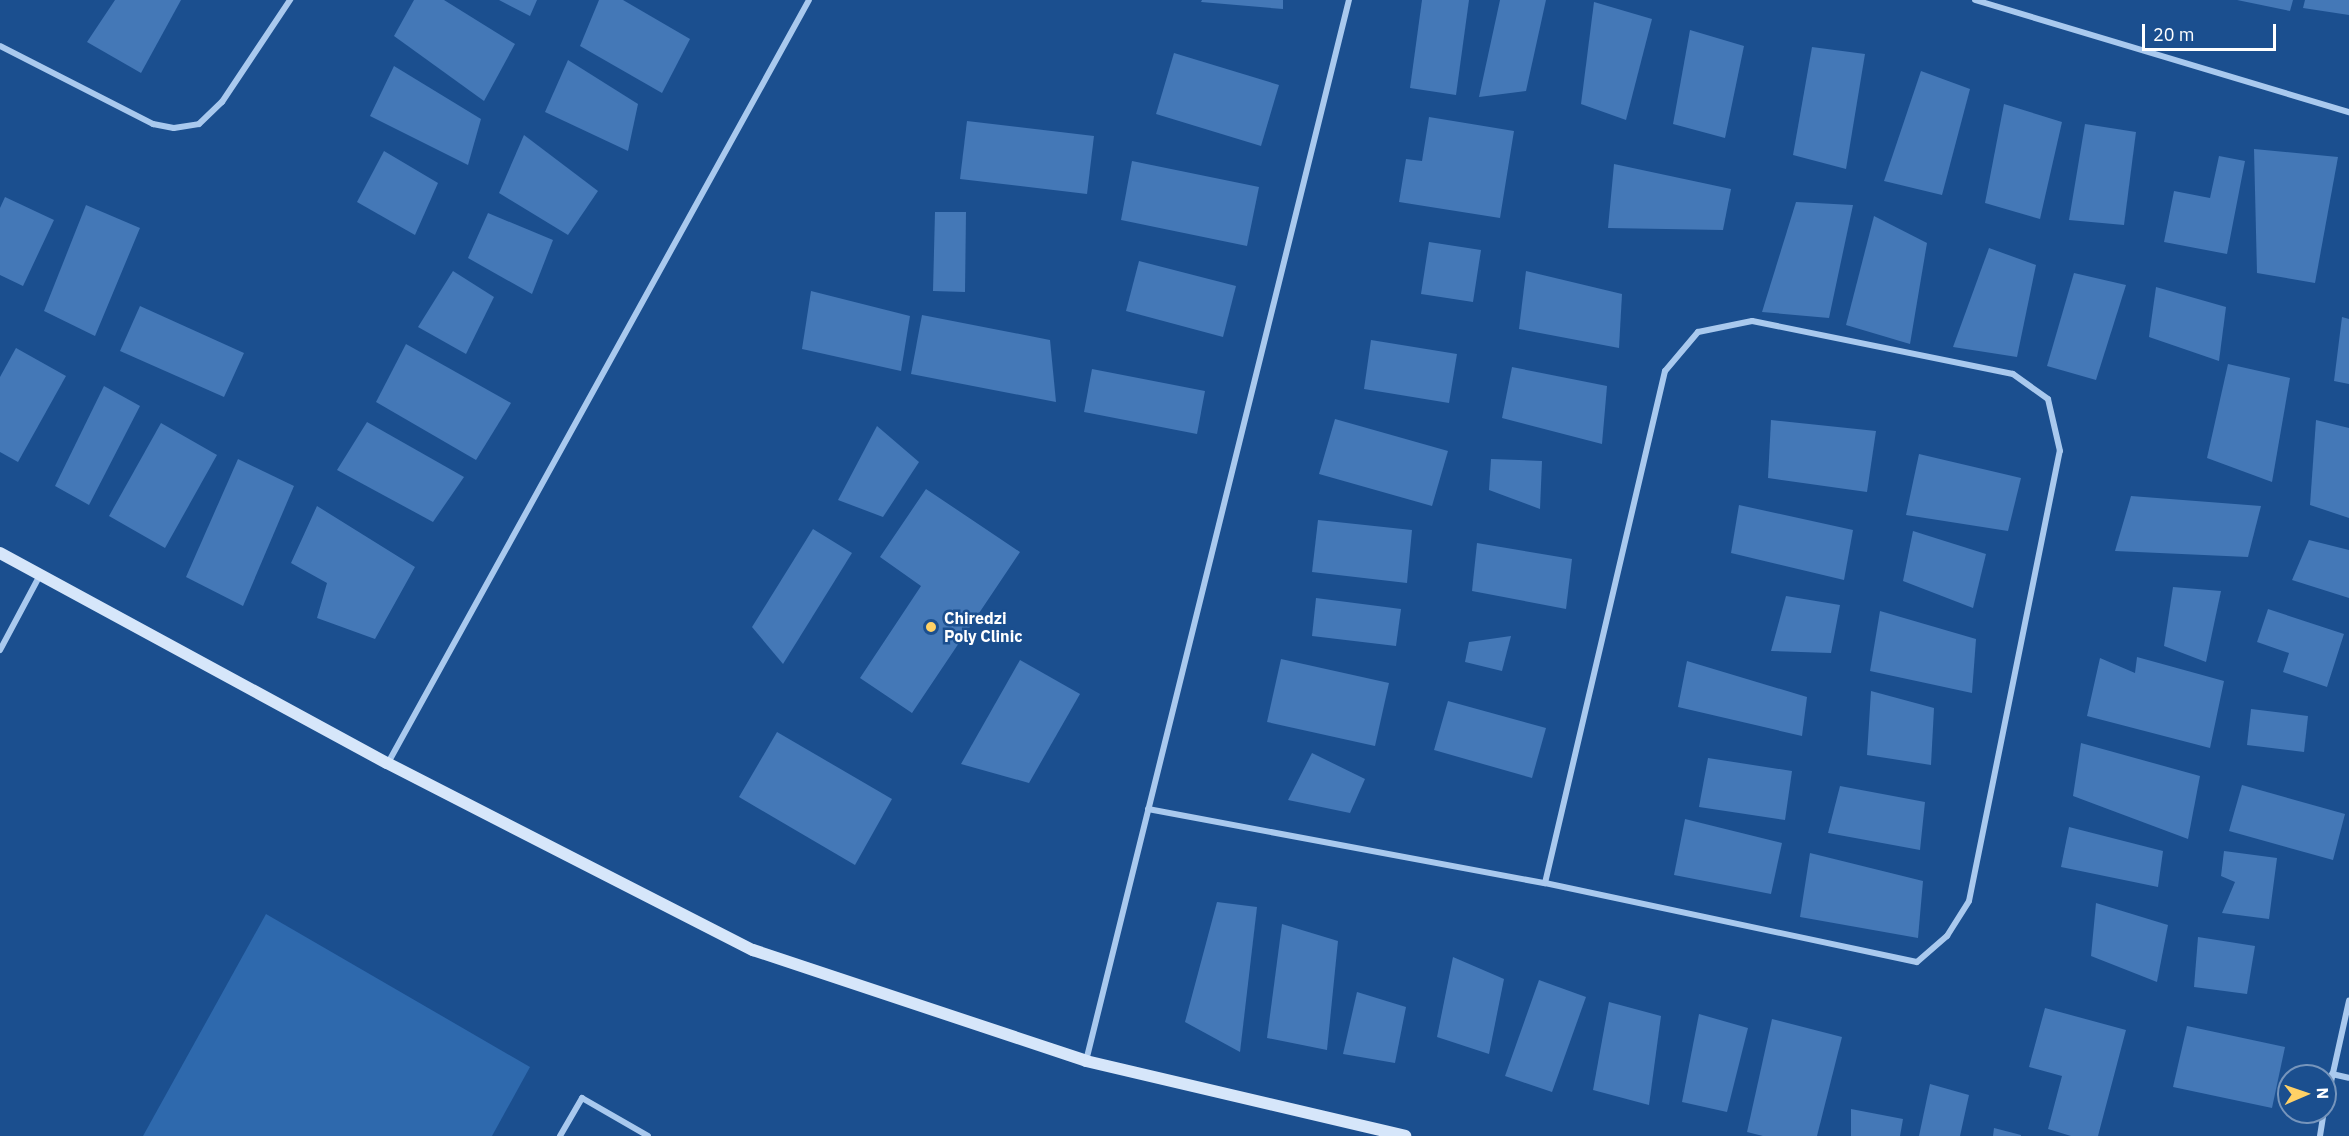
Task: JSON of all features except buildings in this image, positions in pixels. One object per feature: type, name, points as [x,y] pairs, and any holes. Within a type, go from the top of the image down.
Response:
[{"type":"street","points":[[0,46],[153,124],[174,128],[199,124],[222,102],[290,0]]},
{"type":"street","points":[[387,763],[809,0]]},
{"type":"street","points":[[1086,1061],[1350,0]]},
{"type":"street","points":[[1975,0],[2349,112]]},
{"type":"street","points":[[1148,809],[1545,883],[1917,962],[1947,936],[1969,901],[2060,451],[2048,399],[2013,374],[1752,321],[1698,332],[1665,371],[1545,883]]},
{"type":"street","points":[[0,553],[387,763],[753,950],[1086,1061],[1405,1136]]},
{"type":"street","points":[[0,650],[40,575]]},
{"type":"street","points":[[2334,1064],[2349,1001]]},
{"type":"street","points":[[560,1136],[582,1098],[648,1136]]},
{"type":"shaded area","points":[[266,914],[530,1067],[492,1136],[143,1136]]},
{"type":"place","name":"Chiredzi Poly Clinic","points":[[931,627]]}]
